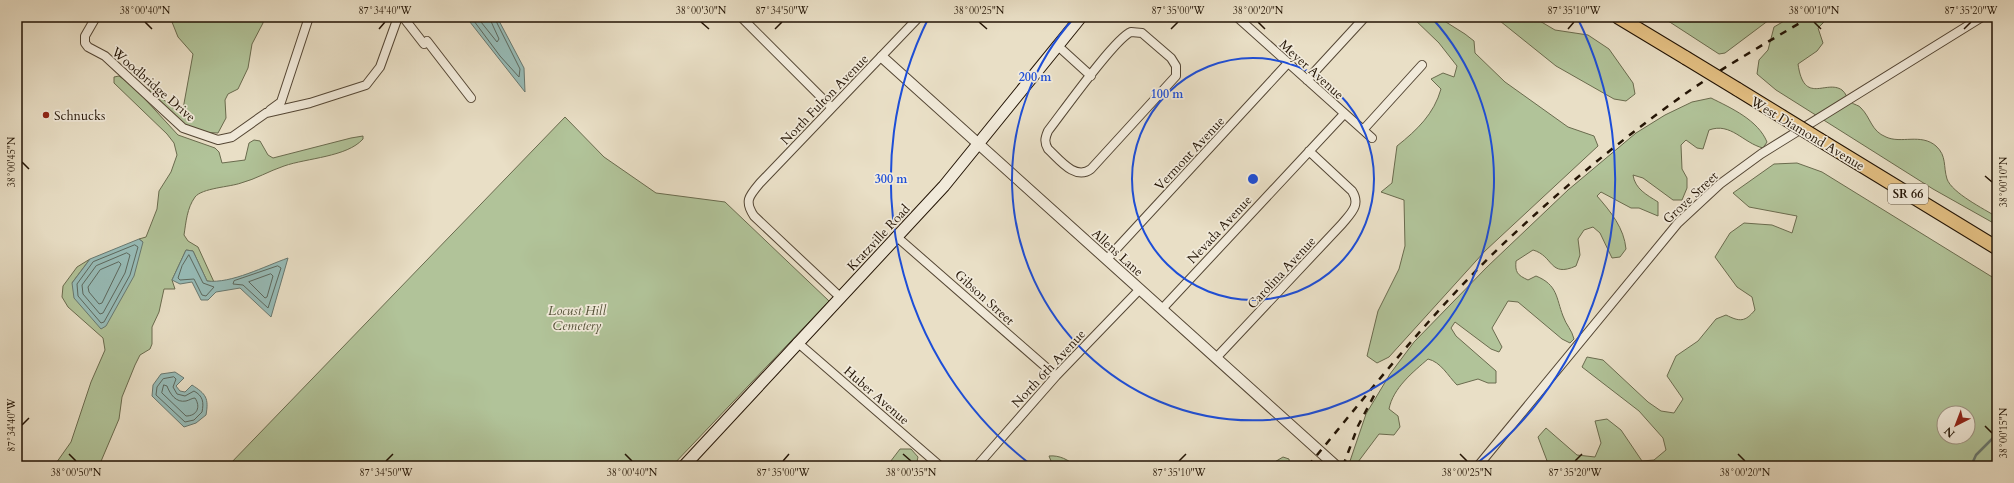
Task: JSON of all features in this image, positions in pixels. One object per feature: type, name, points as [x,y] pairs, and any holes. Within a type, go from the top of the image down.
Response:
[{"type":"main road","name":"Kratzville Road","points":[[684,466],[797,342],[944,186],[979,145],[1081,17]]},
{"type":"main road","name":"West Diamond Avenue","points":[[1618,17],[1997,248]]},
{"type":"street","name":"Woodbridge Drive","points":[[96,17],[85,36],[85,43],[88,47],[104,56],[183,128],[206,137],[225,140],[239,133],[266,113],[310,103],[366,85],[380,67],[398,17]]},
{"type":"street","points":[[266,113],[281,102],[309,17]]},
{"type":"street","points":[[402,17],[424,44],[427,41],[471,98]]},
{"type":"street","points":[[741,17],[831,107]]},
{"type":"street","name":"North Fulton Avenue","points":[[840,297],[754,216],[748,208],[748,199],[760,183],[831,107],[875,62],[882,57],[919,17]]},
{"type":"street","name":"Meyer Avenue","points":[[1237,17],[1372,138]]},
{"type":"street","points":[[1307,80],[1365,17]]},
{"type":"street","name":"Grove Street","points":[[1478,466],[1678,223],[1715,189],[1739,168],[1982,17]]},
{"type":"street","points":[[1136,32],[1147,37],[1171,58],[1176,66],[1177,73],[1174,79],[1091,169],[1084,173],[1078,173],[1070,169],[1048,149],[1045,140],[1048,131],[1091,76],[1125,35],[1136,32]]},
{"type":"street","points":[[1058,46],[1091,76]]},
{"type":"street","name":"Allens Lane","points":[[882,57],[1336,466]]},
{"type":"street","name":"Vermont Avenue","points":[[1107,259],[1288,63]]},
{"type":"street","points":[[1363,130],[1422,65]]},
{"type":"street","name":"Nevada Avenue","points":[[1162,309],[1344,114]]},
{"type":"street","name":"Carolina Avenue","points":[[1216,358],[1342,224],[1354,209],[1356,198],[1352,191],[1309,151]]},
{"type":"street","name":"Gibson Street","points":[[897,237],[1056,376]]},
{"type":"street","name":"North 6th Avenue","points":[[977,466],[1056,376],[1140,289]]},
{"type":"street","name":"Huber Avenue","points":[[797,342],[940,466]]},
{"type":"green space","points":[[166,17],[264,17],[263,23],[252,44],[248,68],[238,89],[228,94],[225,100],[226,118],[218,133],[195,132],[164,110],[149,94],[150,88],[177,111],[183,109],[193,54],[178,37],[172,22]]},
{"type":"green space","points":[[1412,17],[1438,17],[1465,34],[1474,41],[1475,53],[1505,82],[1568,127],[1594,136],[1598,146],[1485,251],[1389,357],[1377,363],[1367,356],[1378,311],[1399,269],[1405,246],[1404,200],[1381,192],[1392,183],[1397,146],[1424,121],[1438,98],[1441,89],[1431,79],[1443,73],[1454,77],[1457,66],[1439,43]]},
{"type":"green space","points":[[1495,17],[1533,17],[1555,30],[1588,35],[1609,49],[1633,83],[1635,94],[1626,101],[1614,99],[1556,66]]},
{"type":"green space","points":[[1662,17],[1773,17],[1725,53],[1719,54]]},
{"type":"green space","points":[[1791,17],[1849,17],[1845,19],[1827,19],[1818,28],[1823,43],[1817,51],[1798,64],[1801,77],[1805,84],[1810,88],[1816,89],[1836,87],[1842,90],[1852,103],[1860,107],[1874,128],[1886,137],[1898,140],[1924,140],[1936,146],[1942,154],[1947,179],[1950,184],[1955,190],[1969,200],[1997,217],[1997,225],[1933,189],[1776,90],[1757,74],[1759,60],[1768,50],[1774,27]]},
{"type":"green space","points":[[119,76],[133,86],[178,135],[215,148],[219,152],[222,163],[245,160],[249,143],[254,140],[260,141],[268,155],[273,158],[351,138],[363,136],[363,139],[347,150],[293,163],[247,181],[216,188],[195,197],[192,201],[186,220],[184,235],[188,241],[198,247],[214,282],[207,281],[193,251],[186,250],[172,280],[175,289],[164,289],[159,312],[152,327],[152,344],[150,349],[140,355],[135,365],[122,397],[119,419],[99,466],[54,466],[71,442],[91,382],[105,350],[103,338],[68,307],[62,297],[63,286],[77,267],[90,259],[72,283],[143,242],[139,239],[146,237],[157,209],[159,191],[171,172],[177,155],[174,143],[167,134],[114,83],[114,77]]},
{"type":"green space","points":[[1711,98],[1751,121],[1763,134],[1767,142],[1763,148],[1749,142],[1737,134],[1717,128],[1709,130],[1703,149],[1697,148],[1686,140],[1681,145],[1682,169],[1687,178],[1687,188],[1682,200],[1673,200],[1643,178],[1633,175],[1639,188],[1658,202],[1658,216],[1639,208],[1631,208],[1601,192],[1597,196],[1616,221],[1623,234],[1626,249],[1620,257],[1612,258],[1600,233],[1593,227],[1584,230],[1578,239],[1580,255],[1576,266],[1567,269],[1556,268],[1540,253],[1533,250],[1516,261],[1516,271],[1521,276],[1528,280],[1536,276],[1549,284],[1552,288],[1564,319],[1574,339],[1570,343],[1562,339],[1518,302],[1508,301],[1492,328],[1502,347],[1499,352],[1491,349],[1455,322],[1451,328],[1456,336],[1496,371],[1496,383],[1488,383],[1478,379],[1457,385],[1441,366],[1428,359],[1404,381],[1391,401],[1389,409],[1398,416],[1400,427],[1394,435],[1379,434],[1358,462],[1349,464],[1366,414],[1390,374],[1414,342],[1487,267],[1568,190],[1636,133],[1665,115],[1692,102]]},
{"type":"green space","name":"Locust Hill Cemetery","points":[[565,117],[604,157],[656,193],[725,202],[829,301],[672,466],[228,466]]},
{"type":"green space","points":[[1797,163],[1822,172],[1997,280],[1997,466],[1549,466],[1538,437],[1546,428],[1577,455],[1595,457],[1601,443],[1595,421],[1607,419],[1621,430],[1642,461],[1654,460],[1666,450],[1663,438],[1639,411],[1582,367],[1587,357],[1603,360],[1648,402],[1661,411],[1674,413],[1683,399],[1667,376],[1676,356],[1698,341],[1716,319],[1726,315],[1742,320],[1748,317],[1755,310],[1752,297],[1737,287],[1715,257],[1730,233],[1744,223],[1772,225],[1792,233],[1797,216],[1749,207],[1733,193],[1774,164]]},
{"type":"green space","points":[[900,449],[911,449],[918,457],[916,466],[887,466]]},
{"type":"green space","points":[[1049,456],[1064,458],[1076,466],[1057,466],[1051,461]]},
{"type":"green space","points":[[1283,457],[1289,459],[1290,466],[1268,466]]},
{"type":"water","points":[[466,17],[497,17],[524,68],[525,92]]},
{"type":"water","points":[[139,239],[143,242],[134,276],[106,326],[101,329],[74,298],[72,283],[90,259]]},
{"type":"water","points":[[186,250],[193,251],[207,281],[227,280],[248,274],[288,258],[271,317],[240,288],[216,292],[208,300],[201,300],[192,282],[180,284],[172,280]]},
{"type":"water","points":[[175,372],[184,378],[176,386],[180,391],[185,392],[192,385],[201,391],[207,400],[206,415],[196,423],[184,427],[152,396],[153,385],[161,374]]},
{"type":"waterway","points":[[1971,466],[1976,455],[1997,434]]},
{"type":"railway","points":[[1308,466],[1378,381],[1450,298],[1501,246],[1545,206],[1590,167],[1661,111],[1731,64],[1810,17]]},
{"type":"railway","points":[[1343,466],[1358,426],[1377,390]]},
{"type":"place","name":"Schnucks","points":[[46,115]]}]
